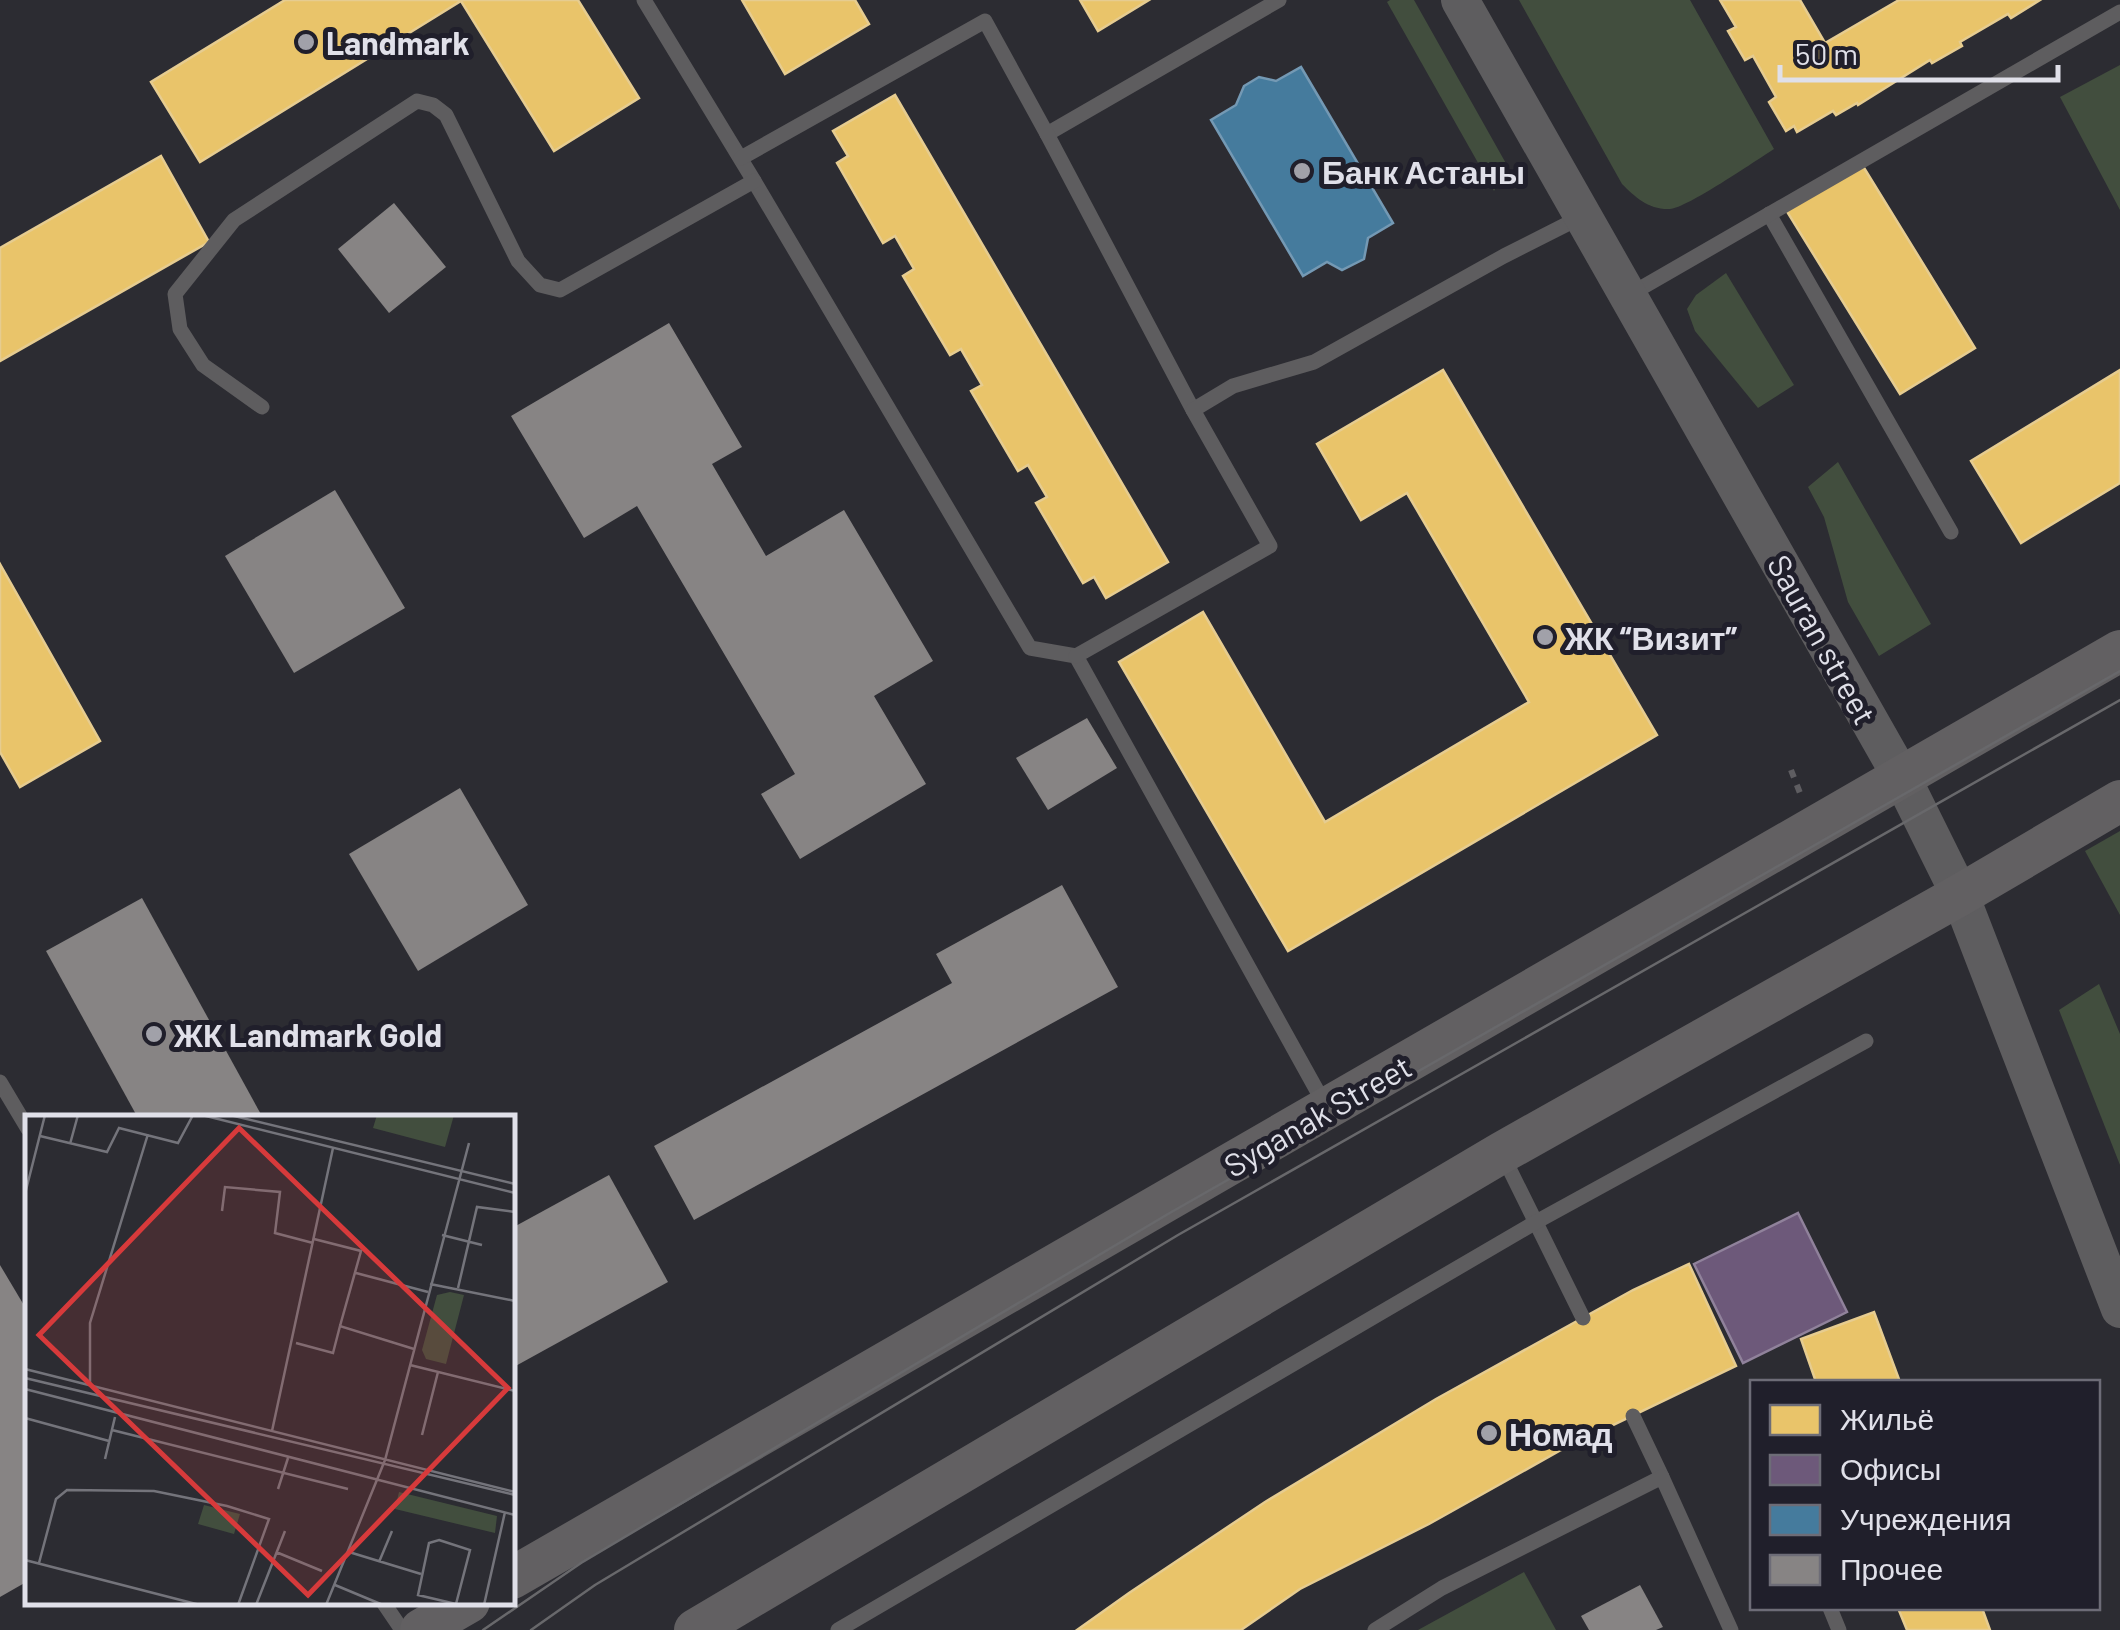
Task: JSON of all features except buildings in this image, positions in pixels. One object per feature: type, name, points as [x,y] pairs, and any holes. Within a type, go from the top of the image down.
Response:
[{"type":"main road","name":"Syganak Street","points":[[515,1576],[2120,651]]},
{"type":"main road","points":[[695,1630],[1502,1153],[2120,801]]},
{"type":"main road","points":[[422,1630],[464,1605]]},
{"type":"street","name":"Sauran street","points":[[1460,0],[1902,778],[1960,895],[2118,1300]]},
{"type":"lane","points":[[644,0],[1030,648],[1076,656],[1270,546],[984,21],[741,158]]},
{"type":"lane","points":[[1048,134],[1279,0]]},
{"type":"lane","points":[[1630,295],[2120,12]]},
{"type":"lane","points":[[262,407],[204,365],[180,329],[176,294],[234,220],[418,101],[433,105],[446,115],[518,261],[540,284],[560,290],[754,180]]},
{"type":"lane","points":[[1769,214],[1951,532]]},
{"type":"lane","points":[[1193,410],[1233,386],[1314,362],[1583,216]]},
{"type":"lane","points":[[1076,656],[1327,1109]]},
{"type":"lane","points":[[838,1630],[1536,1222],[1866,1041]]},
{"type":"lane","points":[[0,1082],[25,1124]]},
{"type":"lane","points":[[1502,1153],[1583,1318]]},
{"type":"lane","points":[[1632,1416],[1730,1630]]},
{"type":"lane","points":[[1375,1630],[1442,1588],[1662,1477]]},
{"type":"lane","points":[[385,1605],[402,1630]]},
{"type":"green space","points":[[1414,0],[1508,167],[1494,191],[1387,2]]},
{"type":"green space","points":[[1519,0],[1690,0],[1774,149],[1679,207],[1662,209],[1643,202],[1622,184]]},
{"type":"green space","points":[[2120,65],[2120,210],[2060,97]]},
{"type":"green space","points":[[1726,273],[1794,385],[1758,408],[1695,331],[1687,309],[1696,295]]},
{"type":"green space","points":[[1838,462],[1931,624],[1879,656],[1848,602],[1824,517],[1808,487]]},
{"type":"green space","points":[[2120,831],[2120,915],[2085,851]]},
{"type":"green space","points":[[2099,984],[2120,1034],[2120,1165],[2059,1010]]},
{"type":"green space","points":[[1524,1572],[1556,1630],[1418,1630]]},
{"type":"tram line","points":[[483,1630],[581,1563],[1168,1214],[2120,671]]},
{"type":"tram line","points":[[531,1630],[595,1585],[1178,1235],[2120,700]]},
{"type":"place","name":"Landmark","points":[[306,42]]},
{"type":"place","name":"Банк Астаны","points":[[1302,171]]},
{"type":"place","name":"ЖК “Визит”","points":[[1545,637]]},
{"type":"place","name":"ЖК Landmark Gold","points":[[154,1034]]},
{"type":"place","name":"Номад","points":[[1489,1433]]}]
